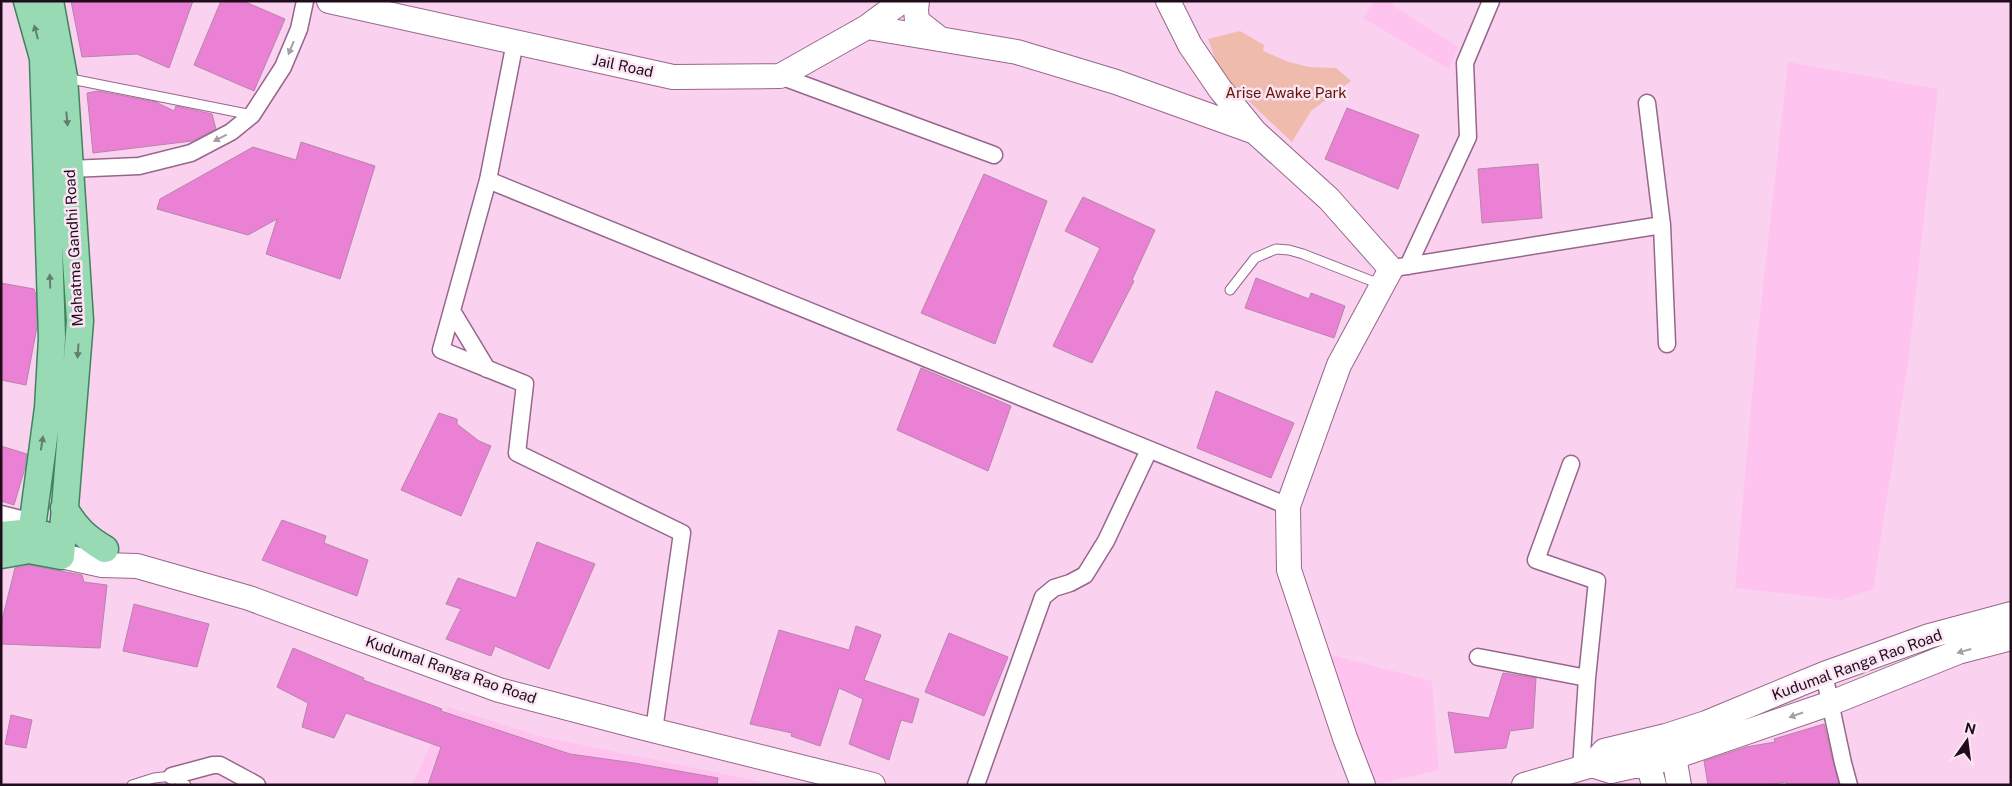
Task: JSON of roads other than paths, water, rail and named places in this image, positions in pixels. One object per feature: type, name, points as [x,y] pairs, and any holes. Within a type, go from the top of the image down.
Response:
[{"type":"main road","name":"Mahatma Gandhi Road","points":[[18,526],[40,457],[48,408],[52,338],[42,58],[27,1]]},
{"type":"main road","name":"Mahatma Gandhi Road","points":[[50,1],[64,77],[80,321],[62,547]]},
{"type":"main road","points":[[64,508],[72,523],[84,536],[105,549]]},
{"type":"main road","points":[[18,526],[62,547]]},
{"type":"street","points":[[70,169],[139,166],[191,153],[231,132],[252,115],[283,67],[299,28],[306,1]]},
{"type":"street","name":"Jail Road","points":[[329,1],[672,77],[780,76],[867,27],[902,1]]},
{"type":"street","points":[[918,1],[916,10],[917,21],[942,40]]},
{"type":"street","points":[[1168,1],[1195,53],[1220,89],[1255,132],[1330,198],[1394,273]]},
{"type":"street","points":[[1363,785],[1345,738],[1289,570],[1288,506],[1339,365],[1394,273],[1468,137],[1465,63],[1491,1]]},
{"type":"street","points":[[867,27],[1017,52],[1116,82],[1255,132]]},
{"type":"street","points":[[515,42],[488,180],[441,350],[526,384],[517,453],[682,533],[654,730]]},
{"type":"street","points":[[780,76],[994,155]]},
{"type":"street","points":[[1647,103],[1662,225],[1667,344]]},
{"type":"street","points":[[488,180],[1288,506]]},
{"type":"street","points":[[1394,273],[1662,225]]},
{"type":"street","points":[[452,311],[487,369]]},
{"type":"street","points":[[976,785],[1043,597],[1054,588],[1070,583],[1085,575],[1106,541],[1150,450]]},
{"type":"street","points":[[1571,464],[1536,560],[1597,580],[1587,678],[1592,762]]},
{"type":"street","points":[[62,547],[105,549],[138,566]]},
{"type":"street","name":"Kudumal Ranga Rao Road","points":[[62,547],[102,565],[138,566],[249,598],[499,690],[654,730],[830,780],[873,785]]},
{"type":"street","name":"Kudumal Ranga Rao Road","points":[[1648,763],[1666,736],[1706,722],[1824,674],[1929,636],[2011,614]]},
{"type":"street","points":[[1524,785],[1592,762],[1611,771],[1674,758],[1831,703],[1958,652],[2011,638]]},
{"type":"street","points":[[1478,657],[1587,678]]},
{"type":"street","points":[[1824,674],[1849,785]]},
{"type":"street","points":[[1666,736],[1674,758],[1679,785]]},
{"type":"street","points":[[172,776],[213,765],[220,766],[258,785]]},
{"type":"lane","points":[[64,77],[252,115]]},
{"type":"lane","points":[[1230,290],[1255,258],[1276,249],[1289,250],[1394,273]]},
{"type":"lane","points":[[132,785],[154,778],[172,776],[186,785]]},
{"type":"park label","name":"Arise Awake Park","points":[[1286,93]]}]
